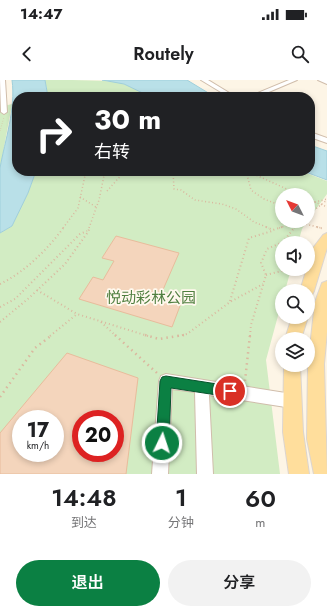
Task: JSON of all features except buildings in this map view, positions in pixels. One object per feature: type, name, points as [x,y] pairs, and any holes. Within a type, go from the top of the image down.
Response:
[{"type":"main road","points":[[309,284],[320,248],[327,238]]},
{"type":"main road","points":[[324,474],[317,439],[316,364],[322,302],[327,287]]},
{"type":"main road","points":[[292,372],[293,432],[299,474]]},
{"type":"street","points":[[2,80],[4,112]]},
{"type":"street","points":[[204,80],[224,92]]},
{"type":"street","points":[[264,92],[294,80]]},
{"type":"street","points":[[321,80],[327,82]]},
{"type":"street","points":[[315,136],[327,141]]},
{"type":"street","points":[[160,474],[166,381],[292,401]]},
{"type":"street","points":[[202,387],[205,474]]},
{"type":"path","points":[[0,131],[4,119],[4,112]]},
{"type":"path","points":[[0,284],[12,278],[53,242],[78,208],[85,176]]},
{"type":"path","points":[[0,322],[65,264],[88,231],[99,200],[104,176]]},
{"type":"path","points":[[106,191],[120,176]]},
{"type":"path","points":[[173,176],[174,189],[181,190],[195,200],[222,204],[236,209],[254,222],[273,230]]},
{"type":"path","points":[[247,176],[251,190],[264,199],[275,203]]},
{"type":"path","points":[[257,176],[284,188]]},
{"type":"path","points":[[80,197],[96,207]]},
{"type":"path","points":[[315,203],[327,200]]},
{"type":"path","points":[[315,209],[327,200]]},
{"type":"path","points":[[315,202],[327,207]]},
{"type":"path","points":[[315,227],[327,230]]},
{"type":"path","points":[[230,302],[249,238],[280,228]]},
{"type":"path","points":[[288,236],[294,228]]},
{"type":"path","points":[[0,307],[15,299],[80,234],[88,231]]},
{"type":"path","points":[[244,394],[251,325],[266,275],[261,262],[267,249],[275,246]]},
{"type":"path","points":[[266,275],[275,273]]},
{"type":"path","points":[[37,290],[77,314],[159,339],[187,334],[230,302],[263,284]]},
{"type":"path","points":[[0,397],[35,348],[77,314]]},
{"type":"path","points":[[100,321],[166,381]]},
{"type":"green space","points":[[45,80],[91,80],[117,82],[130,86],[141,92],[47,92]]},
{"type":"green space","points":[[12,104],[0,169],[0,107]]},
{"type":"green space","name":"悦动彩林公园","points":[[34,176],[314,176],[327,181],[327,194],[315,210],[315,188],[275,188],[275,228],[303,228],[300,236],[275,236],[275,276],[289,276],[287,284],[275,284],[276,324],[266,360],[280,474],[0,474],[0,233],[12,226],[28,193]]},
{"type":"water","points":[[12,80],[45,80],[47,92],[13,92]]},
{"type":"water","points":[[102,80],[187,80],[207,92],[141,92],[124,84]]},
{"type":"water","points":[[12,108],[12,176],[34,176],[28,193],[12,226],[0,233],[0,168]]},
{"type":"water","points":[[315,147],[327,151],[327,180],[315,176]]},
{"type":"route","points":[[162,443],[166,381],[230,391]]}]
